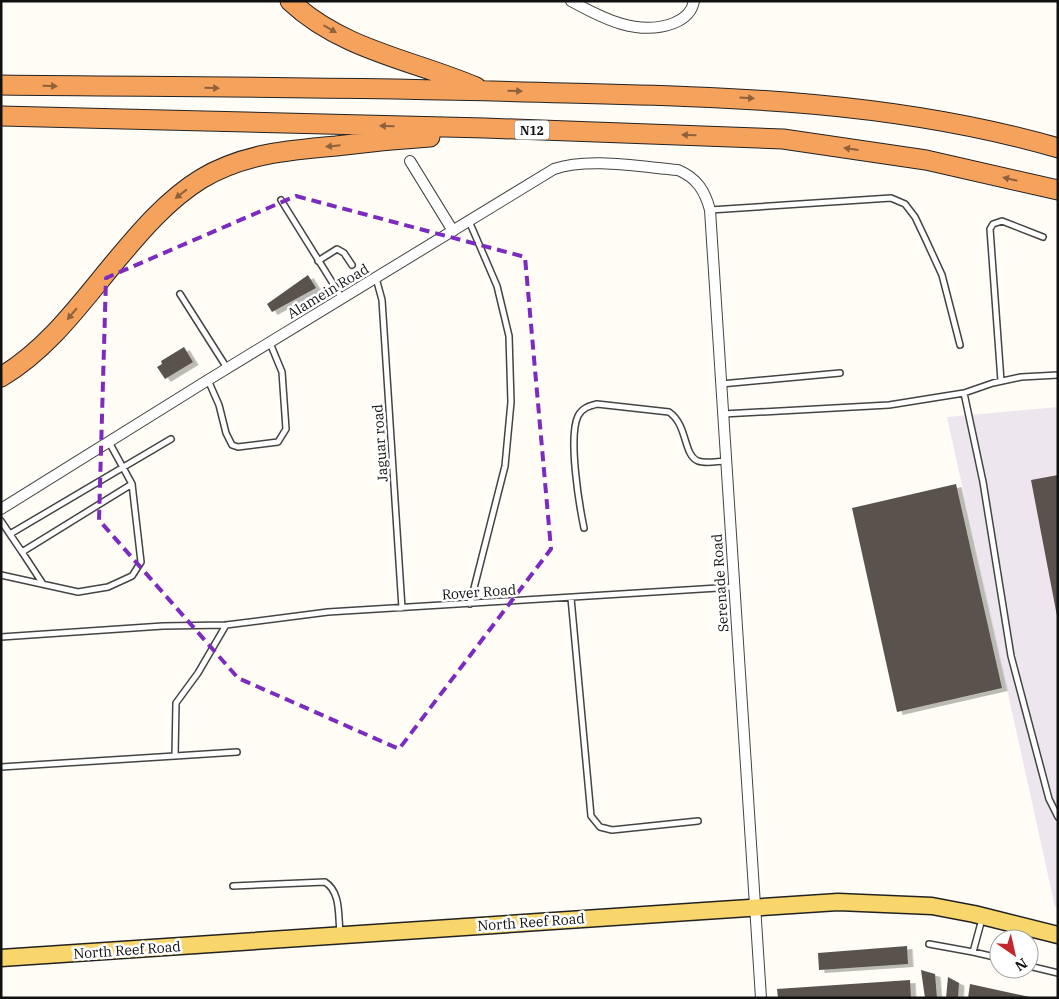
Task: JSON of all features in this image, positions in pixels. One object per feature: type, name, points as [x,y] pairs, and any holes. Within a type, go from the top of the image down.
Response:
[{"type":"highway","points":[[290,1],[325,27],[358,45],[448,75],[483,90]]},
{"type":"highway","points":[[1,85],[483,90],[747,98],[838,105],[960,125],[1058,148]]},
{"type":"highway","name":"N12","points":[[1,116],[485,128],[783,139],[926,160],[1058,190]]},
{"type":"highway","points":[[1,377],[40,349],[153,219],[178,195],[202,178],[228,165],[268,153],[454,136],[485,128]]},
{"type":"main road","name":"North Reef Road","points":[[1,958],[755,907],[874,902],[932,906],[983,916],[1058,935]]},
{"type":"street","points":[[571,1],[616,22],[636,28],[653,28],[677,21],[688,14],[694,2]]},
{"type":"street","points":[[410,161],[453,231]]},
{"type":"street","name":"Alamein Road","points":[[1,509],[532,181],[568,164],[678,170],[689,174]]},
{"type":"street","name":"Serenade Road","points":[[689,174],[706,195],[710,210],[761,998]]},
{"type":"lane","points":[[710,210],[891,198],[905,204],[915,217],[942,275],[960,345]]},
{"type":"lane","points":[[281,200],[342,298]]},
{"type":"lane","points":[[469,220],[497,286],[509,336],[511,402],[505,466],[470,604]]},
{"type":"lane","points":[[1001,381],[990,229],[993,224],[1002,222],[1043,237]]},
{"type":"lane","points":[[318,261],[337,249],[344,253],[352,265]]},
{"type":"lane","name":"Jaguar road","points":[[376,278],[382,300],[402,608]]},
{"type":"lane","points":[[180,294],[227,368]]},
{"type":"lane","points":[[208,380],[220,405],[226,432],[232,445],[238,447],[278,442],[284,436],[286,429],[282,372],[270,343]]},
{"type":"lane","points":[[721,384],[840,373]]},
{"type":"lane","points":[[723,414],[889,405],[964,394],[1001,381],[1021,377],[1058,375]]},
{"type":"lane","points":[[964,394],[983,482],[1011,656],[1049,799],[1058,817]]},
{"type":"lane","points":[[584,528],[577,488],[575,434],[579,414],[586,407],[597,404],[669,412],[676,417],[682,427],[689,453],[693,458],[701,462],[726,461]]},
{"type":"lane","points":[[10,534],[171,440]]},
{"type":"lane","points":[[1,575],[78,592],[108,587],[132,576],[141,562],[132,484],[109,442]]},
{"type":"lane","points":[[22,552],[132,484]]},
{"type":"lane","points":[[1,521],[44,584]]},
{"type":"lane","name":"Rover Road","points":[[1,637],[163,626],[226,625],[328,612],[734,587]]},
{"type":"lane","points":[[571,598],[591,816],[600,827],[612,830],[698,821]]},
{"type":"lane","points":[[174,756],[176,703],[198,673],[226,625]]},
{"type":"lane","points":[[1,768],[237,752]]},
{"type":"lane","points":[[233,886],[325,882],[332,887],[336,895],[340,935]]},
{"type":"lane","points":[[973,952],[983,916]]},
{"type":"lane","points":[[929,944],[989,956]]},
{"type":"lane","points":[[1039,968],[1058,973]]},
{"type":"highlighted area","points":[[296,196],[525,257],[551,549],[399,749],[238,678],[99,520],[106,278]]},
{"type":"shaded area","points":[[1058,407],[1058,908],[1055,907],[947,417]]},
{"type":"building","points":[[308,275],[316,288],[272,312],[267,304]]},
{"type":"building","points":[[184,347],[193,362],[165,379],[157,367],[162,364],[161,361]]},
{"type":"building","points":[[1058,475],[1058,615],[1057,616],[1031,480]]},
{"type":"building","points":[[956,484],[1002,688],[897,712],[852,508]]},
{"type":"building","points":[[907,946],[908,964],[819,970],[818,953]]},
{"type":"building","points":[[921,970],[935,974],[937,998],[925,998]]},
{"type":"building","points":[[948,977],[959,983],[958,998],[946,998]]},
{"type":"building","points":[[910,980],[911,998],[778,998],[777,989]]},
{"type":"building","points":[[970,984],[1030,997],[1030,998],[968,998]]}]
